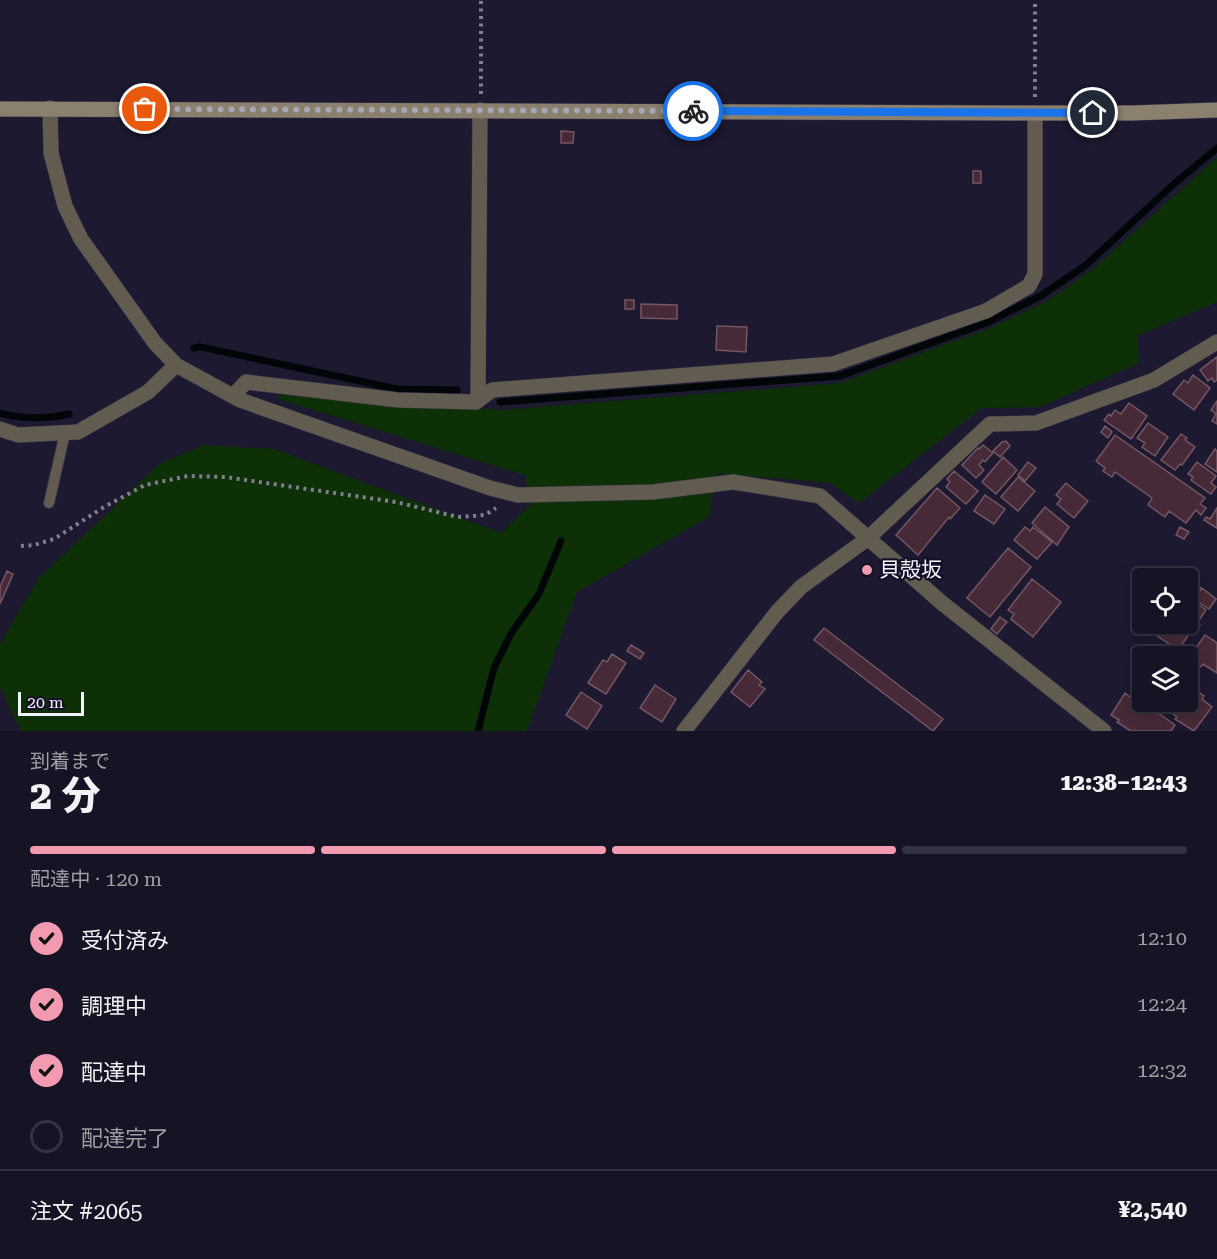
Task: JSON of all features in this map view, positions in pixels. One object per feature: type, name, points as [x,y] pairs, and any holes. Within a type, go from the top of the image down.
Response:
[{"type":"street","points":[[50,108],[51,153],[65,206],[81,239],[155,343],[176,365],[233,396],[490,489],[513,494],[653,492],[733,482],[820,496],[942,603],[1104,731]]},
{"type":"street","points":[[0,109],[1035,113],[1217,110]]},
{"type":"street","points":[[478,400],[480,110]]},
{"type":"street","points":[[233,396],[246,382],[398,400],[476,402],[492,390],[833,364],[986,311],[1029,286],[1035,274],[1035,113]]},
{"type":"street","points":[[684,731],[777,612],[801,588],[867,539],[990,424],[1036,423],[1089,404],[1154,380],[1217,342]]},
{"type":"street","points":[[0,429],[18,435],[78,432],[148,392],[176,365]]},
{"type":"lane","points":[[49,503],[65,433]]},
{"type":"path","points":[[480,110],[481,0]]},
{"type":"path","points":[[1035,0],[1035,113]]},
{"type":"path","points":[[21,546],[54,539],[104,507],[146,485],[188,476],[225,477],[396,502],[458,517],[485,515],[500,506],[513,494]]},
{"type":"green space","points":[[1217,157],[1217,302],[1137,336],[1139,363],[1040,407],[982,408],[859,503],[830,483],[717,473],[709,517],[577,592],[527,731],[21,731],[0,687],[0,644],[39,578],[158,465],[203,445],[274,449],[501,533],[530,505],[525,475],[278,399],[281,395],[503,410],[840,383],[995,326],[1049,300],[1095,267]]},
{"type":"building","points":[[561,131],[574,132],[573,143],[561,143]]},
{"type":"building","points":[[973,171],[981,171],[981,183],[973,183]]},
{"type":"building","points":[[625,300],[634,300],[634,309],[625,309]]},
{"type":"building","points":[[641,304],[677,305],[677,319],[641,318]]},
{"type":"building","points":[[717,326],[747,327],[746,352],[716,350]]},
{"type":"building","points":[[1217,357],[1217,380],[1214,382],[1212,378],[1208,381],[1200,370]]},
{"type":"building","points":[[1193,375],[1210,388],[1194,410],[1173,394],[1184,380],[1188,383]]},
{"type":"building","points":[[1217,401],[1217,424],[1212,421],[1216,414],[1211,410]]},
{"type":"building","points":[[1129,403],[1147,416],[1131,439],[1104,420],[1115,410],[1121,414]]},
{"type":"building","points":[[1148,423],[1168,437],[1155,456],[1142,447],[1145,443],[1137,438]]},
{"type":"building","points":[[1105,426],[1112,432],[1108,438],[1101,432]]},
{"type":"building","points":[[1181,434],[1195,447],[1182,465],[1180,464],[1175,470],[1161,460]]},
{"type":"building","points":[[1115,435],[1205,498],[1200,504],[1206,508],[1201,515],[1196,510],[1186,523],[1169,511],[1165,517],[1148,505],[1152,498],[1115,472],[1112,477],[1103,471],[1105,468],[1096,461]]},
{"type":"building","points":[[1006,441],[1010,446],[1000,457],[993,451]]},
{"type":"building","points":[[983,445],[993,453],[979,465],[984,470],[976,478],[962,465]]},
{"type":"building","points":[[1215,449],[1217,451],[1217,472],[1205,464]]},
{"type":"building","points":[[1003,457],[1017,470],[996,494],[982,482]]},
{"type":"building","points":[[1028,462],[1036,468],[1025,481],[1018,475]]},
{"type":"building","points":[[1197,462],[1216,476],[1211,483],[1216,487],[1211,494],[1191,480],[1193,477],[1188,474]]},
{"type":"building","points":[[954,471],[978,491],[966,504],[946,487],[950,482],[947,479]]},
{"type":"building","points":[[1018,477],[1035,491],[1018,511],[1001,497]]},
{"type":"building","points":[[1066,483],[1088,501],[1074,518],[1057,504],[1061,499],[1056,495]]},
{"type":"building","points":[[937,488],[960,508],[950,519],[949,517],[918,555],[896,535]]},
{"type":"building","points":[[985,495],[1005,509],[994,524],[974,511]]},
{"type":"building","points":[[1045,507],[1069,527],[1057,545],[1032,523]]},
{"type":"building","points":[[1217,508],[1217,528],[1204,520],[1206,517],[1210,519]]},
{"type":"building","points":[[1025,527],[1030,531],[1033,527],[1052,542],[1037,559],[1014,540]]},
{"type":"building","points":[[1180,527],[1189,532],[1184,539],[1176,535]]},
{"type":"building","points":[[1008,548],[1031,567],[990,617],[967,598]]},
{"type":"building","points":[[7,571],[13,574],[0,604],[0,587]]},
{"type":"building","points":[[1032,579],[1061,602],[1033,637],[1011,619],[1014,614],[1008,610]]},
{"type":"building","points":[[1202,588],[1216,599],[1209,609],[1198,602],[1198,594]]},
{"type":"building","points":[[1198,604],[1206,610],[1198,622]]},
{"type":"building","points":[[1000,617],[1007,622],[997,634],[991,629]]},
{"type":"building","points":[[824,628],[943,719],[933,731],[814,640]]},
{"type":"building","points":[[1154,634],[1189,634],[1181,646],[1172,646]]},
{"type":"building","points":[[1205,635],[1217,643],[1217,673],[1203,664],[1200,667],[1198,666],[1197,646]]},
{"type":"building","points":[[631,645],[644,653],[640,659],[627,651]]},
{"type":"building","points":[[612,654],[626,663],[606,694],[588,683],[603,660],[607,662]]},
{"type":"building","points":[[748,670],[762,682],[759,685],[765,689],[750,707],[731,692]]},
{"type":"building","points":[[655,685],[676,699],[662,722],[640,708]]},
{"type":"building","points":[[581,692],[602,706],[587,729],[566,715]]},
{"type":"building","points":[[1198,692],[1204,696],[1202,699],[1212,707],[1194,731],[1175,719],[1177,717],[1170,712],[1198,712]]},
{"type":"building","points":[[1125,693],[1132,698],[1132,712],[1156,712],[1175,725],[1171,731],[1131,731],[1111,715]]},
{"type":"waterway","points":[[500,402],[840,376],[986,323],[1042,295],[1086,265],[1175,183],[1217,148]]},
{"type":"waterway","points":[[194,348],[201,347],[397,389],[457,390]]},
{"type":"waterway","points":[[0,413],[34,418],[69,414]]},
{"type":"waterway","points":[[478,731],[494,668],[512,632],[539,594],[561,541]]},
{"type":"way so far","points":[[145,109],[693,111]]},
{"type":"place","name":"貝殻坂","points":[[867,570]]},
{"type":"route","points":[[693,111],[1093,113]]}]
